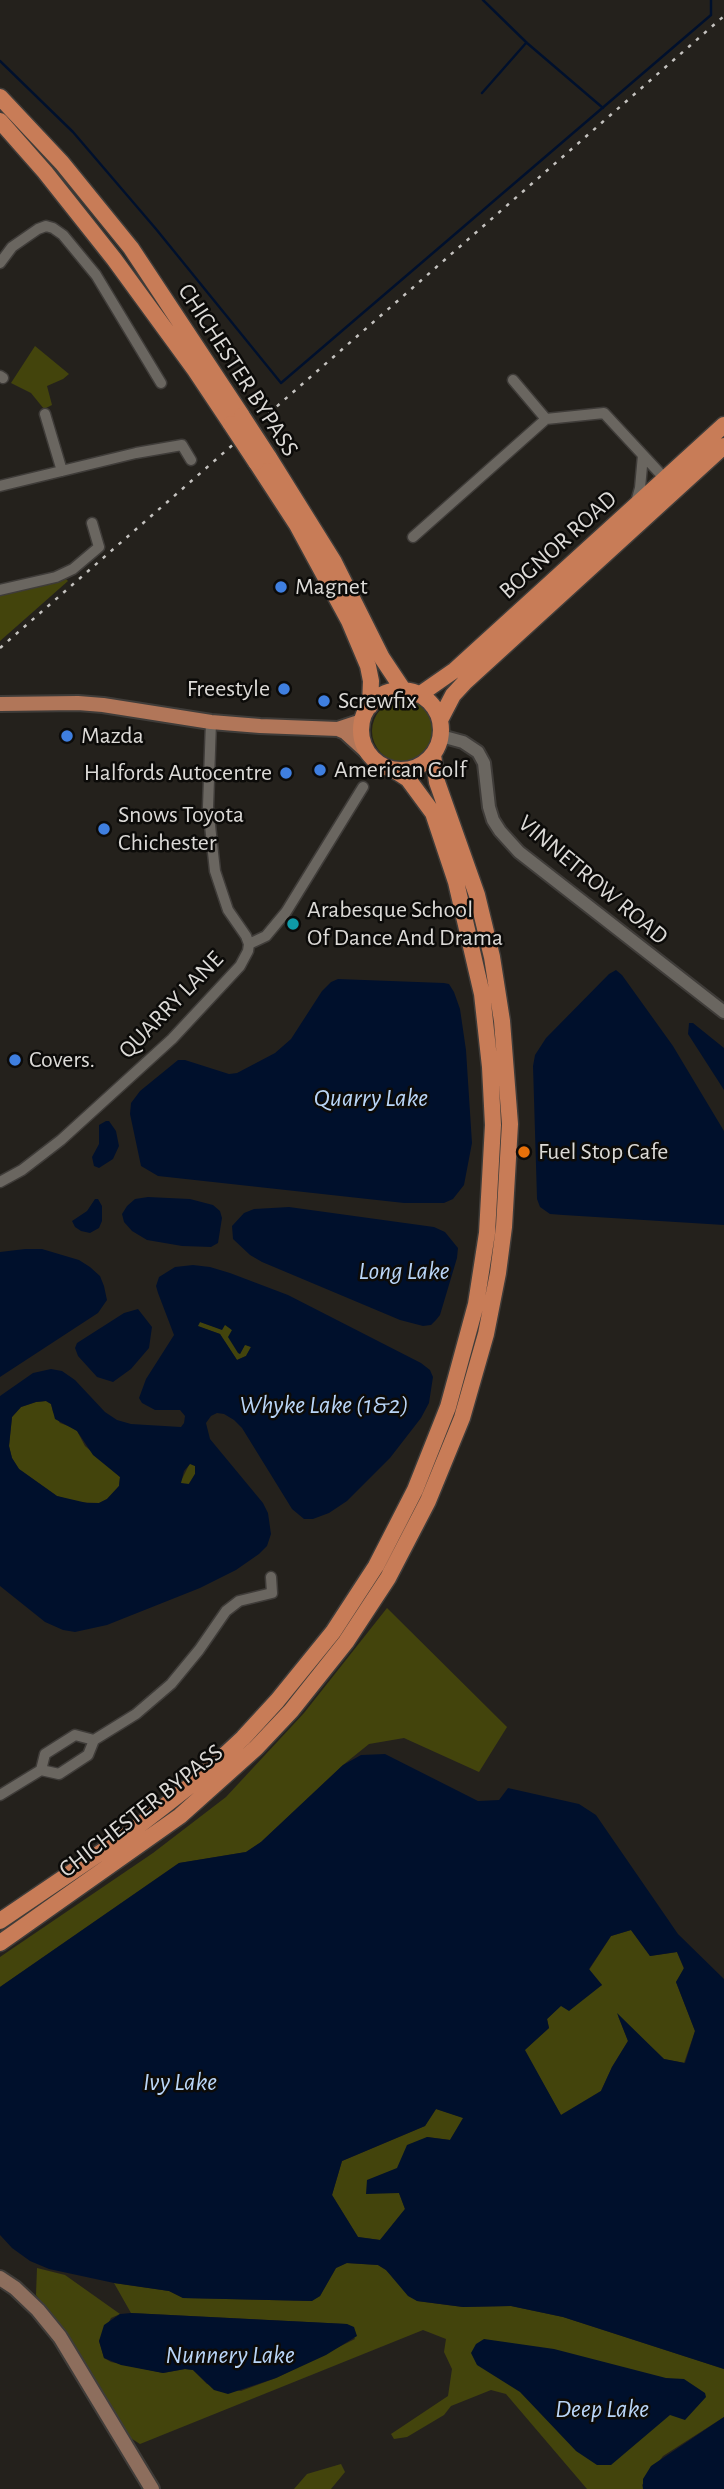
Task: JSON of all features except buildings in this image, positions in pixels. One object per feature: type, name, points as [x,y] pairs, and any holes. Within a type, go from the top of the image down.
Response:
[{"type":"highway","name":"CHICHESTER BYPASS","points":[[0,97],[62,163],[131,248],[236,420],[314,527],[382,658],[411,693]]},
{"type":"highway","name":"CHICHESTER BYPASS","points":[[0,121],[45,172],[114,259],[195,370],[236,420]]},
{"type":"highway","name":"BOGNOR ROAD","points":[[440,728],[453,695],[465,682],[670,484],[724,425]]},
{"type":"highway","name":"BOGNOR ROAD","points":[[411,693],[455,670],[634,506],[724,446]]},
{"type":"highway","name":"CHICHESTER BYPASS","points":[[262,459],[349,621],[368,666],[371,681],[370,706]]},
{"type":"highway","points":[[411,693],[432,705],[440,728],[433,755],[416,768],[394,770],[379,764],[367,752],[361,732],[362,721],[370,706],[385,694],[411,693]]},
{"type":"highway","name":"CHICHESTER BYPASS","points":[[0,1942],[180,1816],[256,1748],[291,1711],[346,1642],[388,1578],[428,1501],[462,1418],[483,1345],[498,1273],[505,1216],[510,1124],[502,1021],[492,957],[477,895],[438,782],[433,755]]},
{"type":"highway","name":"CHICHESTER BYPASS","points":[[0,1921],[128,1834],[201,1777],[243,1738],[277,1701],[333,1632],[376,1566],[415,1490],[448,1407],[474,1314],[487,1233],[493,1125],[489,1055],[482,994],[467,919],[442,838],[433,813],[423,797],[408,779],[394,770]]},
{"type":"main road","points":[[0,704],[90,704],[211,722],[338,729],[367,752]]},
{"type":"main road","points":[[338,729],[362,721]]},
{"type":"main road","points":[[0,2278],[38,2310],[60,2337],[152,2489]]},
{"type":"street","points":[[1,261],[12,247],[38,229],[46,226],[63,235],[96,275],[161,383]]},
{"type":"street","points":[[513,380],[546,419]]},
{"type":"street","points":[[414,537],[546,419],[604,413],[670,484]]},
{"type":"street","points":[[45,414],[62,471]]},
{"type":"street","points":[[0,486],[182,445],[191,460]]},
{"type":"street","points":[[634,506],[640,488],[643,455]]},
{"type":"street","points":[[0,590],[73,569],[99,547],[92,523]]},
{"type":"street","name":"QUARRY LANE","points":[[0,1182],[22,1170],[61,1140],[172,1040],[240,966],[248,951],[249,944],[228,910],[215,871],[208,807],[211,722]]},
{"type":"street","name":"VINNETROW ROAD","points":[[440,728],[478,752],[484,762],[493,820],[519,852],[724,1012]]},
{"type":"street","points":[[249,944],[266,936],[281,920],[363,787]]},
{"type":"street","points":[[0,1795],[41,1770],[59,1774],[88,1755],[94,1741],[135,1714],[171,1684],[226,1611],[239,1601],[272,1593],[271,1577]]},
{"type":"street","points":[[41,1770],[45,1754],[75,1735],[94,1741]]},
{"type":"shaded area","points":[[35,346],[69,374],[47,386],[52,405],[44,409],[31,393],[11,383]]},
{"type":"shaded area","points":[[64,577],[68,581],[0,641],[0,592]]},
{"type":"shaded area","points":[[397,700],[409,700],[425,709],[432,719],[432,743],[425,753],[409,762],[397,762],[386,757],[377,748],[372,737],[372,725],[377,714],[386,705]]},
{"type":"shaded area","points":[[200,1322],[221,1329],[225,1324],[232,1330],[240,1354],[245,1344],[251,1347],[246,1356],[237,1360],[220,1334],[197,1326]]},
{"type":"shaded area","points":[[46,1401],[51,1404],[60,1423],[77,1431],[85,1446],[120,1477],[119,1486],[107,1499],[99,1503],[76,1502],[57,1496],[19,1469],[12,1458],[9,1446],[12,1417],[21,1407]]},
{"type":"shaded area","points":[[190,1463],[195,1466],[195,1474],[188,1485],[180,1483]]},
{"type":"shaded area","points":[[387,1608],[507,1727],[479,1772],[404,1738],[369,1744],[261,1842],[246,1852],[179,1863],[0,1987],[0,1957],[153,1853],[226,1797],[304,1713]]},
{"type":"shaded area","points":[[631,1930],[650,1956],[677,1952],[684,1969],[676,1982],[695,2031],[684,2063],[664,2059],[618,2016],[628,2041],[601,2091],[561,2115],[524,2050],[549,2028],[547,2019],[561,2005],[602,1985],[589,1970],[611,1936]]},
{"type":"shaded area","points":[[436,2109],[464,2118],[450,2140],[427,2137],[399,2193],[405,2209],[380,2240],[358,2237],[332,2195],[342,2161],[425,2126]]},
{"type":"shaded area","points":[[346,2263],[378,2265],[417,2301],[463,2307],[511,2306],[563,2317],[724,2369],[724,2417],[663,2456],[642,2485],[643,2489],[587,2489],[506,2394],[491,2390],[451,2406],[444,2415],[407,2437],[394,2439],[391,2434],[448,2396],[452,2369],[444,2352],[446,2339],[423,2330],[140,2444],[129,2437],[75,2345],[36,2295],[37,2268],[65,2275],[120,2314],[111,2318],[99,2341],[104,2358],[111,2362],[163,2373],[193,2370],[207,2384],[241,2391],[276,2378],[355,2339],[347,2324],[131,2313],[114,2283],[169,2291],[183,2298],[311,2301],[320,2296],[336,2268]]},
{"type":"shaded area","points":[[341,2464],[345,2472],[331,2489],[294,2489],[307,2474]]},
{"type":"water","points":[[616,970],[673,1046],[724,1131],[724,1225],[550,1214],[540,1207],[537,1199],[533,1066],[535,1055],[546,1038]]},
{"type":"water","name":"Quarry Lake","points":[[338,979],[444,983],[449,984],[454,992],[460,1009],[466,1050],[472,1143],[464,1185],[453,1199],[444,1203],[404,1203],[158,1176],[141,1166],[130,1114],[131,1103],[140,1091],[178,1060],[229,1074],[237,1073],[275,1053],[291,1039],[322,991]]},
{"type":"water","points":[[689,1023],[693,1023],[724,1048],[724,1090],[688,1034]]},
{"type":"water","points":[[109,1121],[116,1131],[119,1146],[113,1159],[99,1168],[94,1166],[92,1157],[99,1144],[99,1125]]},
{"type":"water","points":[[95,1199],[98,1199],[102,1206],[99,1228],[90,1233],[81,1231],[72,1221],[87,1211]]},
{"type":"water","points":[[135,1199],[190,1199],[213,1205],[220,1211],[222,1218],[218,1243],[211,1247],[182,1246],[147,1240],[132,1231],[124,1222],[122,1214]]},
{"type":"water","name":"Long Lake","points":[[289,1207],[434,1227],[445,1232],[458,1248],[440,1315],[431,1325],[423,1326],[400,1320],[262,1262],[233,1239],[232,1226],[244,1213],[254,1209]]},
{"type":"water","points":[[42,1249],[79,1260],[100,1276],[107,1300],[98,1313],[0,1377],[0,1252]]},
{"type":"water","name":"Whyke Lake (1&2)","points":[[175,1267],[210,1267],[288,1295],[421,1363],[430,1370],[433,1377],[429,1403],[421,1418],[390,1458],[347,1501],[329,1513],[313,1519],[304,1519],[292,1509],[242,1428],[224,1414],[211,1416],[206,1423],[210,1439],[263,1503],[268,1513],[271,1534],[267,1546],[236,1570],[200,1588],[107,1625],[75,1632],[63,1630],[45,1622],[0,1586],[0,1396],[33,1373],[51,1369],[62,1371],[75,1380],[105,1412],[117,1420],[131,1424],[181,1427],[185,1416],[180,1410],[155,1410],[142,1403],[139,1398],[146,1379],[174,1335],[156,1286],[159,1277]],"holes":[[[200,1322],[222,1330],[225,1325],[232,1330],[228,1337],[238,1353],[240,1354],[245,1345],[251,1347],[246,1356],[237,1360],[220,1334],[198,1326]],[[46,1401],[51,1404],[55,1419],[77,1431],[93,1455],[120,1477],[119,1486],[107,1499],[99,1503],[87,1503],[57,1496],[19,1469],[9,1446],[12,1417],[21,1407]],[[190,1464],[195,1466],[195,1474],[189,1484],[181,1483],[184,1471]]]},
{"type":"water","points":[[138,1309],[152,1327],[149,1348],[131,1369],[113,1382],[97,1377],[78,1356],[75,1348],[77,1343],[124,1313]]},
{"type":"water","name":"Ivy Lake","points":[[385,1754],[478,1801],[499,1800],[508,1788],[579,1804],[596,1815],[678,1934],[724,1979],[724,2369],[563,2317],[511,2306],[463,2307],[417,2301],[408,2296],[386,2270],[378,2265],[347,2263],[336,2268],[320,2296],[312,2301],[183,2298],[169,2291],[49,2269],[30,2261],[0,2235],[0,1987],[179,1863],[246,1852],[261,1842],[343,1765],[361,1755]],"holes":[[[631,1930],[650,1956],[677,1952],[684,1968],[676,1982],[695,2031],[685,2063],[664,2059],[617,2013],[628,2041],[601,2091],[561,2115],[525,2050],[549,2028],[547,2019],[561,2006],[569,2011],[602,1985],[589,1969],[611,1936]],[[436,2109],[463,2118],[450,2140],[427,2137],[407,2145],[397,2168],[367,2180],[366,2194],[399,2193],[405,2209],[380,2240],[358,2237],[332,2195],[342,2161],[425,2126]]]},
{"type":"water","name":"Nunnery Lake","points":[[120,2314],[347,2324],[354,2327],[357,2336],[326,2355],[276,2378],[228,2394],[214,2390],[193,2370],[163,2373],[121,2365],[104,2358],[99,2341],[104,2325]]},
{"type":"water","name":"Deep Lake","points":[[484,2339],[554,2349],[666,2378],[684,2379],[705,2393],[706,2397],[685,2420],[670,2415],[611,2465],[597,2465],[576,2451],[520,2392],[477,2365],[471,2353],[476,2344]]},
{"type":"water","points":[[724,2417],[724,2489],[643,2489],[643,2479],[651,2466]]},
{"type":"waterway","points":[[483,0],[527,43],[603,108]]},
{"type":"waterway","points":[[0,61],[73,132],[281,383],[711,15],[711,0]]},
{"type":"waterway","points":[[482,93],[526,43]]},
{"type":"railway","points":[[0,648],[724,16]]},
{"type":"place","name":"Magnet","points":[[281,587]]},
{"type":"place","name":"Freestyle","points":[[284,689]]},
{"type":"place","name":"Screwfix","points":[[324,701]]},
{"type":"place","name":"Mazda","points":[[67,736]]},
{"type":"place","name":"American Golf","points":[[320,770]]},
{"type":"place","name":"Halfords Autocentre","points":[[286,773]]},
{"type":"place","name":"Snows Toyota Chichester","points":[[104,829]]},
{"type":"place","name":"Arabesque School Of Dance And Drama","points":[[293,924]]},
{"type":"place","name":"Covers.","points":[[15,1060]]},
{"type":"place","name":"Fuel Stop Cafe","points":[[524,1152]]}]
